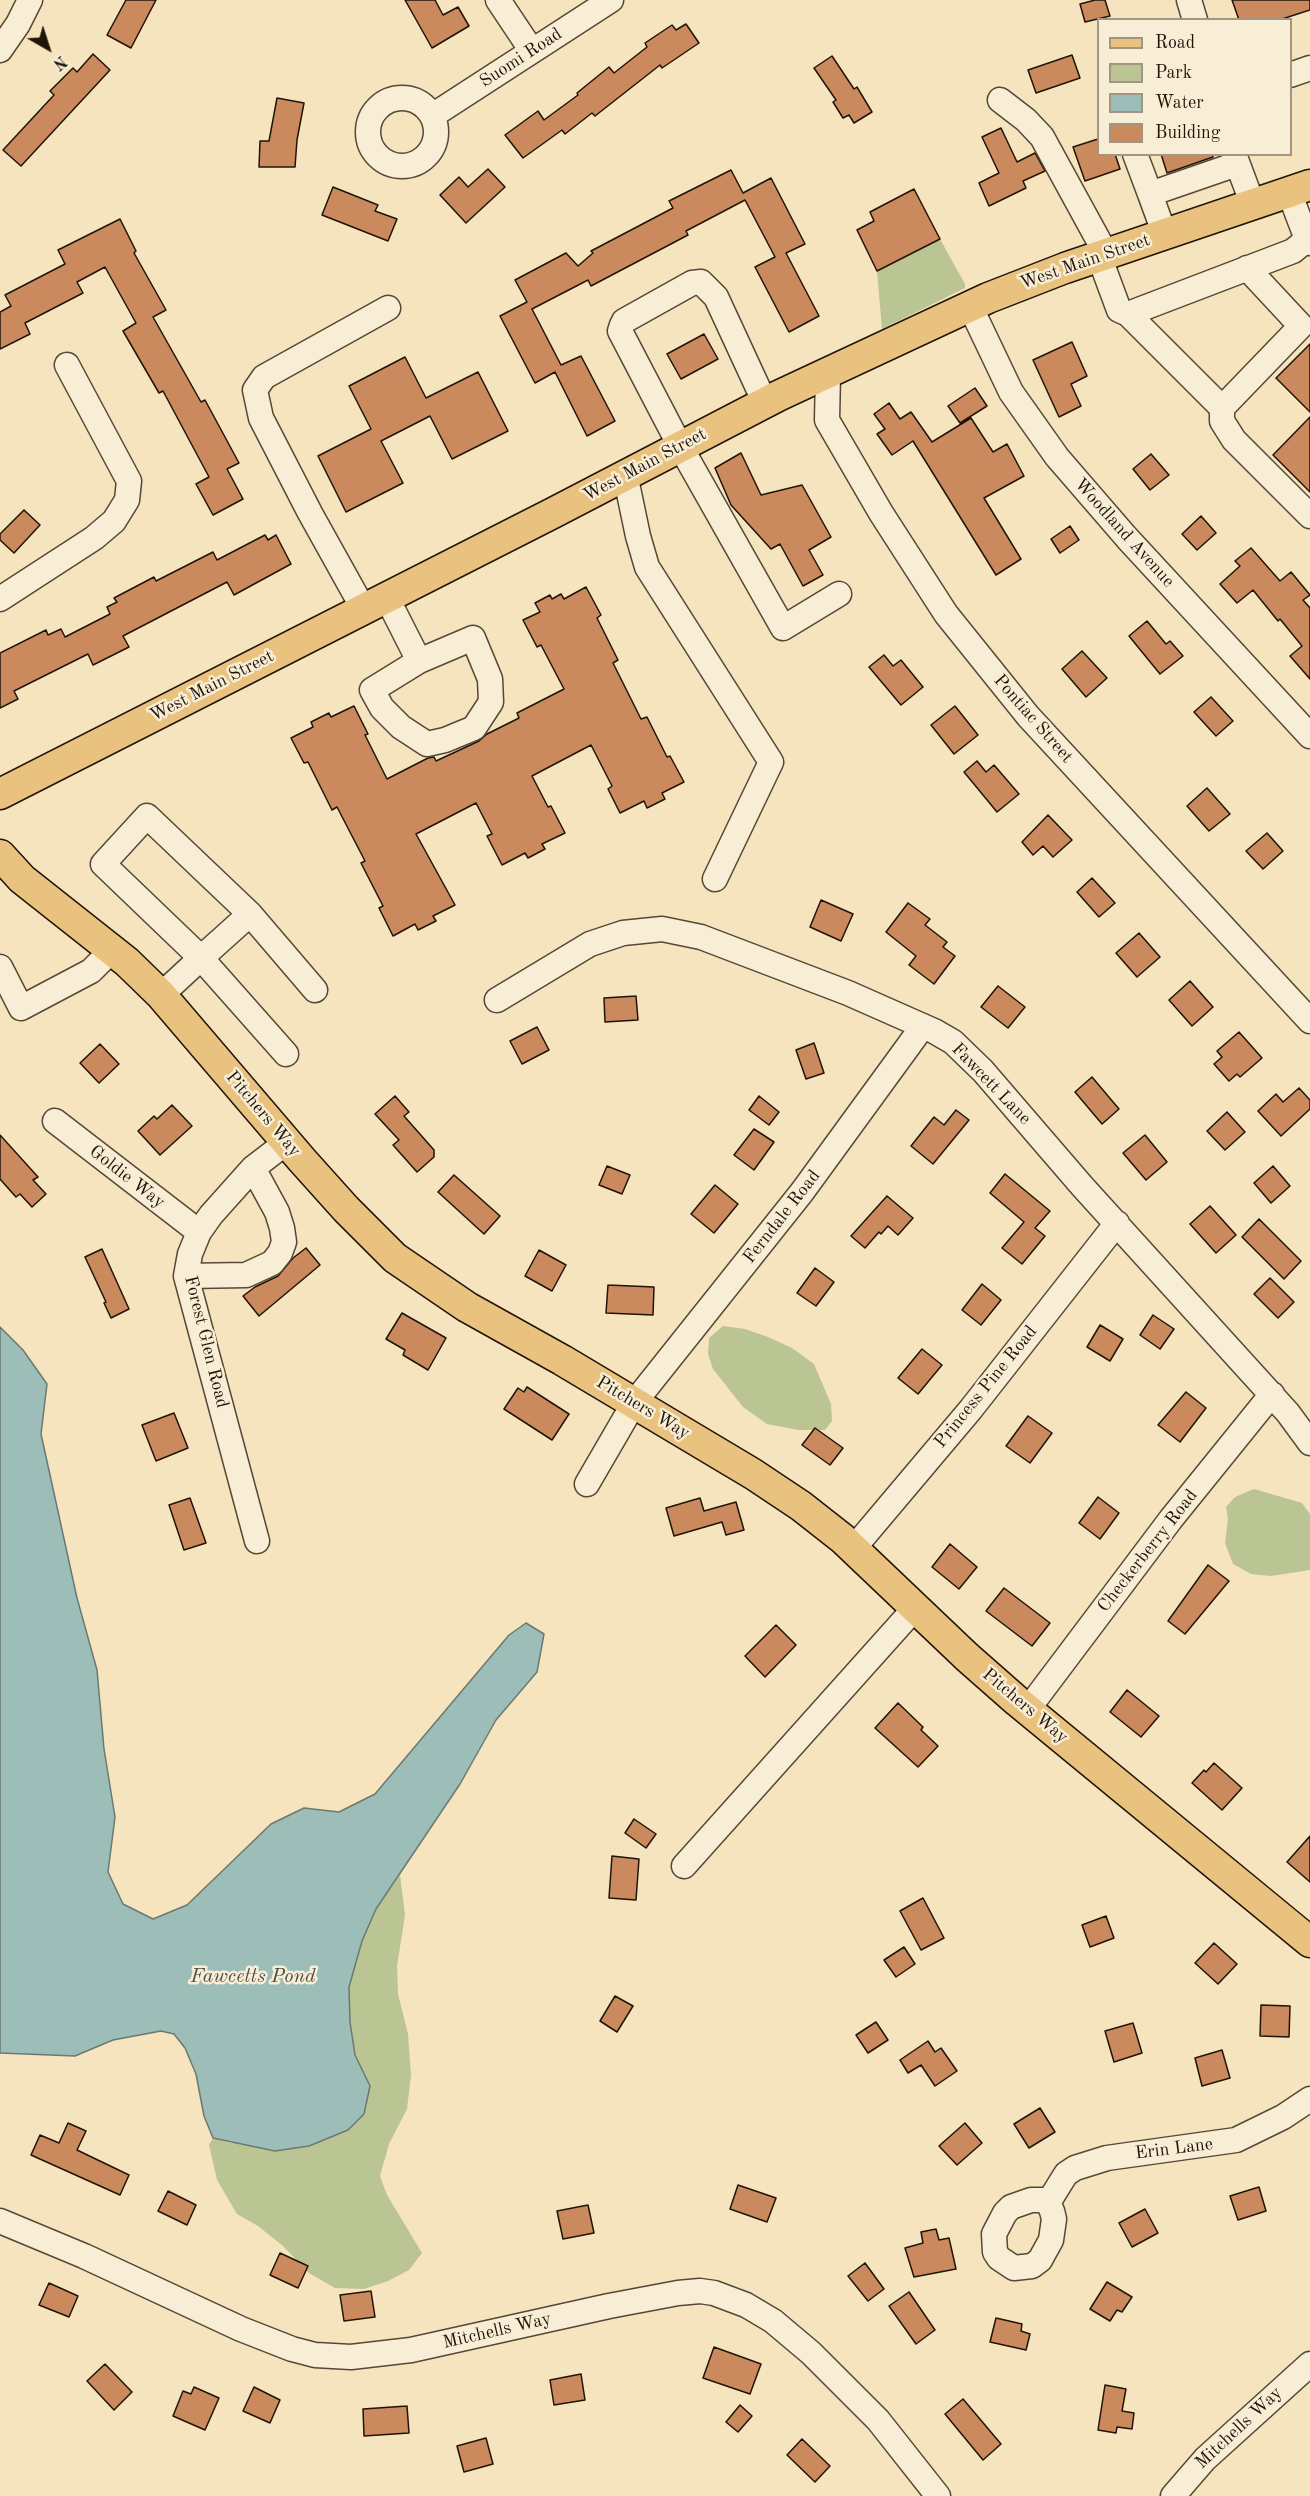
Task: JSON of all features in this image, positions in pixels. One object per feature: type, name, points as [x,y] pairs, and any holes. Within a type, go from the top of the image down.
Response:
[{"type":"main road","name":"West Main Street","points":[[0,794],[765,403],[970,306],[1043,275],[1299,189]]},
{"type":"main road","name":"Pitchers Way","points":[[0,855],[22,879],[112,950],[161,995],[346,1209],[394,1258],[467,1307],[634,1403],[782,1493],[853,1549],[967,1657],[1028,1709],[1310,1942]]},
{"type":"street","points":[[0,50],[18,24],[30,0]]},
{"type":"street","points":[[498,0],[532,51]]},
{"type":"street","name":"Suomi Road","points":[[432,116],[611,0]]},
{"type":"street","points":[[1189,0],[1194,18]]},
{"type":"street","points":[[1292,74],[1310,68]]},
{"type":"street","points":[[1000,100],[1026,120],[1042,137],[1103,255],[1119,310],[1128,314],[1222,408]]},
{"type":"street","points":[[1136,156],[1159,191],[1165,235]]},
{"type":"street","points":[[1159,191],[1235,159],[1253,205]]},
{"type":"street","points":[[1128,314],[1293,251],[1307,243],[1299,189]]},
{"type":"street","points":[[1247,268],[1301,326],[1222,408],[1222,421],[1234,440],[1310,516]]},
{"type":"street","points":[[765,403],[716,297],[701,282],[692,283],[624,321],[620,331],[680,446],[783,628],[839,594]]},
{"type":"street","name":"Woodland Avenue","points":[[970,306],[1011,392],[1057,458],[1127,538],[1310,736]]},
{"type":"street","points":[[388,308],[279,367],[264,377],[255,390],[261,418],[310,513],[419,661]]},
{"type":"street","points":[[0,599],[94,538],[114,521],[127,500],[129,481],[68,365]]},
{"type":"street","name":"Pontiac Street","points":[[828,374],[827,420],[881,513],[946,614],[1028,716],[1310,1021]]},
{"type":"street","points":[[625,474],[647,567],[771,762],[716,879]]},
{"type":"street","points":[[473,638],[490,679],[491,702],[474,728],[446,740],[427,744],[401,727],[382,708],[372,690],[419,661],[473,638]]},
{"type":"street","points":[[286,1054],[201,958],[103,864],[147,816],[250,914],[315,990]]},
{"type":"street","points":[[161,995],[250,914]]},
{"type":"street","name":"Fawcett Lane","points":[[497,1000],[590,945],[623,933],[662,929],[701,937],[848,993],[923,1026],[953,1042],[1272,1395],[1310,1443]]},
{"type":"street","points":[[0,967],[21,1008],[91,971],[112,950]]},
{"type":"street","name":"Ferndale Road","points":[[634,1403],[802,1192],[923,1026]]},
{"type":"street","name":"Goldie Way","points":[[55,1121],[199,1232]]},
{"type":"street","name":"Forest Glen Road","points":[[257,1541],[186,1276],[190,1254],[199,1232],[211,1215],[253,1168],[287,1142]]},
{"type":"street","points":[[186,1276],[246,1275],[272,1263],[280,1253],[284,1242],[282,1228],[253,1168]]},
{"type":"street","name":"Princess Pine Road","points":[[853,1549],[970,1409],[1117,1223]]},
{"type":"street","name":"Checkerberry Road","points":[[1028,1709],[1171,1519],[1272,1395]]},
{"type":"street","points":[[587,1484],[634,1403]]},
{"type":"street","points":[[684,1866],[915,1608]]},
{"type":"street","name":"Erin Lane","points":[[1048,2203],[1066,2174],[1075,2168],[1107,2158],[1236,2140],[1283,2117],[1310,2099]]},
{"type":"street","name":"Mitchells Way","points":[[0,2221],[84,2256],[241,2329],[292,2349],[315,2355],[351,2357],[411,2350],[678,2293],[700,2291],[714,2293],[746,2305],[773,2321],[811,2353],[878,2420],[938,2496]]},
{"type":"street","name":"Mitchells Way","points":[[1173,2496],[1205,2459],[1310,2364]]},
{"type":"green space","points":[[940,239],[965,284],[965,288],[882,329],[877,271]]},
{"type":"green space","points":[[723,1326],[745,1329],[768,1337],[792,1348],[814,1364],[831,1404],[832,1421],[825,1430],[798,1430],[767,1424],[743,1407],[713,1369],[708,1354],[709,1338]]},
{"type":"green space","points":[[1254,1489],[1302,1503],[1310,1514],[1310,1570],[1271,1576],[1251,1574],[1233,1564],[1225,1543],[1228,1519],[1226,1507],[1235,1497]]},
{"type":"green space","points":[[400,1875],[405,1915],[397,1966],[398,1994],[408,2034],[411,2075],[407,2109],[389,2144],[380,2176],[387,2195],[422,2253],[409,2270],[388,2281],[364,2289],[335,2288],[309,2273],[283,2246],[258,2226],[237,2214],[217,2180],[209,2145],[213,2138],[231,2143],[370,2086],[355,2055],[350,2022],[349,1987],[362,1941],[376,1909]]},
{"type":"water","name":"Fawcetts Pond","points":[[0,1327],[23,1350],[47,1384],[41,1434],[77,1598],[97,1670],[104,1749],[115,1817],[108,1872],[123,1904],[153,1919],[187,1905],[271,1824],[304,1808],[339,1812],[375,1794],[509,1635],[526,1623],[544,1634],[537,1672],[496,1720],[460,1784],[376,1909],[362,1941],[349,1987],[350,2022],[355,2055],[370,2086],[364,2114],[348,2130],[309,2146],[275,2151],[213,2138],[204,2116],[196,2074],[185,2048],[174,2034],[161,2031],[113,2040],[75,2056],[0,2053]]},
{"type":"building","points":[[126,0],[156,0],[131,48],[107,35]]},
{"type":"building","points":[[405,0],[435,0],[443,15],[458,7],[469,26],[432,48]]},
{"type":"building","points":[[1105,0],[1110,16],[1085,22],[1080,4]]},
{"type":"building","points":[[1232,0],[1310,0],[1310,10],[1285,18],[1238,18]]},
{"type":"building","points":[[686,24],[699,43],[662,68],[660,65],[595,116],[592,113],[565,134],[562,130],[523,158],[505,135],[538,111],[544,120],[578,95],[577,93],[609,67],[614,73],[647,47],[645,43],[672,25],[676,30]]},
{"type":"building","points":[[93,54],[110,70],[21,166],[3,150],[54,95],[50,91],[73,68],[77,72]]},
{"type":"building","points":[[1072,55],[1080,78],[1036,93],[1028,70]]},
{"type":"building","points":[[832,56],[854,89],[857,87],[872,112],[854,123],[849,115],[843,118],[833,102],[836,100],[814,68]]},
{"type":"building","points":[[277,98],[304,103],[295,167],[259,167],[260,141],[269,141]]},
{"type":"building","points":[[1001,128],[1017,162],[1035,153],[1045,171],[1023,181],[1026,188],[989,206],[979,183],[999,173],[982,137]]},
{"type":"building","points":[[1097,139],[1097,156],[1116,156],[1120,169],[1085,181],[1073,147]]},
{"type":"building","points":[[1162,156],[1213,156],[1213,157],[1167,173]]},
{"type":"building","points":[[488,169],[505,187],[466,223],[440,195],[459,177],[468,187]]},
{"type":"building","points":[[731,170],[743,193],[771,178],[805,244],[786,253],[819,316],[789,332],[755,267],[775,257],[745,200],[686,231],[688,235],[591,286],[588,280],[532,309],[561,365],[581,356],[615,421],[587,436],[555,372],[535,383],[500,316],[527,302],[515,280],[566,253],[578,266],[593,253],[591,251],[673,208],[669,201]]},
{"type":"building","points":[[333,187],[378,205],[375,211],[397,219],[388,241],[322,215]]},
{"type":"building","points":[[914,189],[940,239],[877,271],[857,230],[874,221],[870,212]]},
{"type":"building","points":[[120,219],[136,251],[134,253],[166,310],[153,317],[201,402],[205,400],[239,463],[227,469],[243,499],[213,515],[196,484],[209,477],[163,391],[159,393],[123,331],[136,323],[105,267],[77,282],[83,293],[25,323],[30,334],[0,349],[0,312],[11,306],[5,295],[65,264],[58,250]]},
{"type":"building","points":[[704,334],[718,359],[681,379],[667,354]]},
{"type":"building","points":[[1072,342],[1087,376],[1071,384],[1081,406],[1059,417],[1033,360]]},
{"type":"building","points":[[1310,344],[1310,412],[1276,378]]},
{"type":"building","points":[[405,357],[426,398],[478,372],[508,431],[452,459],[430,416],[381,441],[403,483],[346,512],[318,456],[371,429],[349,386]]},
{"type":"building","points":[[975,388],[987,406],[960,423],[948,406]]},
{"type":"building","points":[[889,403],[900,419],[911,412],[932,442],[971,418],[993,452],[1007,444],[1024,476],[984,498],[1021,559],[996,575],[913,441],[892,455],[877,434],[885,429],[874,414]]},
{"type":"building","points":[[1310,417],[1310,492],[1273,455]]},
{"type":"building","points":[[741,453],[761,495],[802,485],[831,537],[809,550],[823,575],[803,586],[780,544],[771,549],[731,505],[715,468]]},
{"type":"building","points":[[1151,454],[1169,475],[1150,490],[1133,469]]},
{"type":"building","points":[[24,510],[40,525],[14,553],[0,540],[0,534]]},
{"type":"building","points":[[1201,516],[1216,533],[1197,550],[1182,534]]},
{"type":"building","points":[[1070,526],[1079,540],[1060,553],[1051,539]]},
{"type":"building","points":[[265,535],[268,540],[276,535],[291,564],[234,595],[227,582],[123,636],[129,647],[93,665],[88,654],[14,691],[18,699],[0,708],[0,653],[46,630],[48,635],[61,629],[65,637],[110,614],[107,607],[117,602],[114,598],[154,577],[156,581],[213,552],[217,560]]},
{"type":"building","points":[[1251,548],[1280,581],[1291,572],[1310,595],[1303,600],[1310,608],[1310,679],[1290,656],[1302,646],[1253,590],[1237,603],[1220,584],[1240,566],[1235,561]]},
{"type":"building","points":[[586,587],[601,615],[597,618],[618,660],[613,663],[641,719],[647,717],[667,757],[670,756],[684,782],[662,793],[665,799],[647,808],[644,801],[620,813],[608,789],[612,786],[591,745],[532,776],[565,833],[542,844],[545,849],[528,858],[525,853],[502,865],[487,836],[492,834],[476,803],[416,834],[455,905],[433,916],[436,921],[418,930],[415,924],[393,936],[379,908],[383,906],[361,863],[365,861],[337,807],[332,810],[308,762],[304,763],[291,738],[313,727],[311,722],[329,713],[331,717],[354,706],[368,734],[365,735],[387,779],[428,758],[434,757],[436,761],[479,741],[487,734],[519,718],[517,713],[564,689],[541,645],[537,647],[523,620],[540,612],[535,603],[550,595],[552,599],[561,594],[564,599]]},
{"type":"building","points":[[1147,621],[1166,644],[1170,641],[1183,656],[1160,674],[1129,636]]},
{"type":"building","points":[[1082,651],[1107,678],[1086,697],[1062,669]]},
{"type":"building","points":[[884,655],[893,666],[901,660],[923,687],[901,705],[869,667]]},
{"type":"building","points":[[1211,697],[1233,721],[1216,736],[1194,712]]},
{"type":"building","points":[[955,706],[978,735],[954,754],[931,725]]},
{"type":"building","points":[[977,761],[986,772],[994,765],[1019,794],[997,812],[964,772]]},
{"type":"building","points":[[1207,788],[1230,814],[1209,831],[1187,806]]},
{"type":"building","points":[[1048,815],[1072,840],[1053,857],[1043,846],[1033,855],[1022,842]]},
{"type":"building","points":[[1267,833],[1283,851],[1263,869],[1246,851]]},
{"type":"building","points":[[1092,878],[1115,903],[1099,917],[1077,892]]},
{"type":"building","points":[[821,900],[853,914],[841,941],[810,927]]},
{"type":"building","points":[[908,903],[930,919],[925,925],[947,942],[943,947],[955,956],[934,984],[909,965],[916,956],[886,932]]},
{"type":"building","points":[[1139,933],[1160,957],[1137,977],[1116,953]]},
{"type":"building","points":[[1190,981],[1213,1007],[1192,1026],[1169,1000]]},
{"type":"building","points":[[998,986],[1025,1007],[1008,1028],[981,1007]]},
{"type":"building","points":[[636,996],[638,1020],[605,1022],[604,998]]},
{"type":"building","points":[[537,1027],[549,1050],[522,1064],[510,1041]]},
{"type":"building","points":[[1239,1032],[1262,1058],[1240,1077],[1237,1074],[1229,1081],[1214,1064],[1222,1057],[1217,1051]]},
{"type":"building","points":[[814,1043],[824,1073],[806,1079],[796,1050]]},
{"type":"building","points":[[100,1044],[119,1064],[99,1083],[80,1063]]},
{"type":"building","points":[[1092,1077],[1119,1109],[1102,1124],[1075,1092]]},
{"type":"building","points":[[1299,1088],[1310,1100],[1310,1109],[1281,1136],[1258,1111],[1276,1094],[1283,1102]]},
{"type":"building","points":[[395,1096],[409,1112],[404,1116],[434,1150],[434,1157],[417,1172],[393,1145],[399,1140],[375,1114]]},
{"type":"building","points":[[759,1096],[779,1112],[769,1125],[749,1110]]},
{"type":"building","points":[[172,1105],[192,1126],[160,1155],[138,1131],[154,1116],[157,1119]]},
{"type":"building","points":[[956,1110],[969,1120],[933,1164],[911,1146],[934,1117],[944,1125]]},
{"type":"building","points":[[1227,1112],[1245,1132],[1225,1150],[1207,1131]]},
{"type":"building","points":[[754,1129],[774,1142],[754,1170],[734,1155]]},
{"type":"building","points":[[0,1135],[38,1177],[33,1180],[46,1194],[32,1207],[20,1194],[16,1197],[0,1179]]},
{"type":"building","points":[[1145,1135],[1167,1162],[1146,1180],[1123,1153]]},
{"type":"building","points":[[607,1166],[630,1175],[622,1194],[599,1185]]},
{"type":"building","points":[[1273,1166],[1290,1186],[1271,1203],[1254,1183]]},
{"type":"building","points":[[1005,1174],[1050,1211],[1035,1228],[1045,1236],[1022,1264],[1002,1248],[1024,1222],[990,1193]]},
{"type":"building","points":[[454,1175],[500,1216],[484,1234],[438,1192]]},
{"type":"building","points":[[715,1185],[738,1204],[714,1233],[691,1214]]},
{"type":"building","points":[[887,1196],[913,1218],[898,1235],[888,1226],[881,1234],[879,1232],[865,1248],[851,1236]]},
{"type":"building","points":[[1210,1206],[1236,1235],[1216,1253],[1190,1224]]},
{"type":"building","points":[[1259,1219],[1301,1261],[1284,1279],[1242,1237]]},
{"type":"building","points":[[306,1248],[320,1265],[259,1316],[243,1296],[255,1287],[278,1276],[293,1258]]},
{"type":"building","points":[[102,1249],[129,1309],[111,1318],[85,1257]]},
{"type":"building","points":[[539,1250],[566,1265],[552,1291],[525,1276]]},
{"type":"building","points":[[815,1268],[834,1282],[816,1306],[797,1293]]},
{"type":"building","points":[[1270,1278],[1294,1302],[1278,1318],[1254,1294]]},
{"type":"building","points":[[982,1284],[1001,1300],[981,1325],[962,1310]]},
{"type":"building","points":[[608,1285],[654,1287],[653,1315],[606,1313]]},
{"type":"building","points":[[402,1313],[446,1338],[428,1370],[403,1355],[405,1350],[386,1339]]},
{"type":"building","points":[[1153,1315],[1174,1329],[1160,1349],[1140,1335]]},
{"type":"building","points":[[1100,1325],[1123,1339],[1110,1361],[1087,1347]]},
{"type":"building","points":[[922,1349],[942,1365],[918,1394],[898,1378]]},
{"type":"building","points":[[527,1387],[569,1414],[552,1440],[504,1409],[518,1388],[524,1392]]},
{"type":"building","points":[[1186,1392],[1206,1408],[1180,1442],[1158,1425]]},
{"type":"building","points":[[174,1413],[188,1448],[156,1461],[142,1425]]},
{"type":"building","points":[[1028,1416],[1052,1433],[1030,1463],[1006,1446]]},
{"type":"building","points":[[815,1428],[843,1448],[830,1465],[802,1445]]},
{"type":"building","points":[[1098,1497],[1119,1513],[1100,1539],[1079,1523]]},
{"type":"building","points":[[190,1498],[206,1543],[184,1550],[169,1505]]},
{"type":"building","points":[[700,1498],[704,1511],[736,1502],[744,1530],[726,1535],[722,1522],[674,1536],[666,1508]]},
{"type":"building","points":[[950,1544],[977,1567],[959,1589],[932,1567]]},
{"type":"building","points":[[1208,1565],[1229,1581],[1185,1634],[1168,1621]]},
{"type":"building","points":[[1004,1588],[1050,1623],[1032,1646],[986,1611]]},
{"type":"building","points":[[776,1625],[796,1645],[765,1677],[745,1656]]},
{"type":"building","points":[[1127,1690],[1159,1716],[1141,1737],[1110,1712]]},
{"type":"building","points":[[898,1703],[923,1727],[921,1730],[938,1746],[918,1767],[875,1728]]},
{"type":"building","points":[[1214,1763],[1242,1788],[1222,1810],[1192,1783]]},
{"type":"building","points":[[634,1819],[656,1834],[646,1848],[625,1833]]},
{"type":"building","points":[[1310,1836],[1310,1882],[1287,1862]]},
{"type":"building","points":[[612,1856],[639,1859],[636,1900],[609,1898]]},
{"type":"building","points":[[923,1898],[944,1938],[921,1950],[900,1911]]},
{"type":"building","points":[[1106,1916],[1114,1938],[1090,1947],[1082,1925]]},
{"type":"building","points":[[1214,1943],[1237,1964],[1218,1984],[1195,1963]]},
{"type":"building","points":[[904,1947],[915,1964],[896,1977],[884,1960]]},
{"type":"building","points":[[615,1996],[633,2006],[617,2032],[600,2021]]},
{"type":"building","points":[[1261,2005],[1290,2006],[1289,2037],[1260,2036]]},
{"type":"building","points":[[876,2022],[888,2040],[868,2053],[856,2035]]},
{"type":"building","points":[[1133,2023],[1142,2053],[1114,2062],[1105,2031]]},
{"type":"building","points":[[928,2041],[935,2052],[941,2048],[957,2071],[935,2086],[921,2065],[908,2073],[900,2060]]},
{"type":"building","points":[[1222,2050],[1230,2078],[1202,2086],[1195,2058]]},
{"type":"building","points":[[1040,2108],[1055,2132],[1029,2148],[1014,2124]]},
{"type":"building","points":[[68,2123],[86,2131],[77,2150],[129,2175],[120,2195],[31,2155],[40,2135],[59,2143]]},
{"type":"building","points":[[965,2123],[982,2143],[957,2165],[939,2146]]},
{"type":"building","points":[[738,2185],[776,2198],[767,2222],[730,2209]]},
{"type":"building","points":[[1259,2187],[1266,2211],[1238,2220],[1230,2196]]},
{"type":"building","points":[[168,2191],[196,2205],[187,2225],[158,2211]]},
{"type":"building","points":[[588,2205],[594,2233],[563,2239],[557,2211]]},
{"type":"building","points":[[1145,2209],[1158,2233],[1132,2247],[1119,2223]]},
{"type":"building","points":[[936,2229],[939,2240],[949,2238],[956,2269],[914,2277],[905,2248],[923,2243],[921,2232]]},
{"type":"building","points":[[280,2253],[308,2266],[298,2288],[270,2275]]},
{"type":"building","points":[[865,2263],[884,2289],[868,2301],[848,2276]]},
{"type":"building","points":[[1107,2282],[1132,2297],[1122,2312],[1117,2310],[1110,2321],[1090,2309]]},
{"type":"building","points":[[49,2283],[78,2296],[69,2317],[39,2305]]},
{"type":"building","points":[[371,2291],[375,2317],[344,2321],[340,2295]]},
{"type":"building","points":[[909,2292],[935,2330],[916,2344],[889,2306]]},
{"type":"building","points":[[996,2318],[1022,2324],[1021,2331],[1030,2334],[1026,2350],[990,2342]]},
{"type":"building","points":[[714,2347],[761,2364],[750,2394],[703,2378]]},
{"type":"building","points":[[105,2364],[132,2392],[114,2410],[87,2381]]},
{"type":"building","points":[[581,2374],[585,2400],[554,2405],[550,2380]]},
{"type":"building","points":[[1105,2385],[1126,2389],[1122,2411],[1134,2413],[1132,2429],[1117,2427],[1116,2433],[1098,2430]]},
{"type":"building","points":[[194,2387],[219,2398],[205,2430],[173,2416],[183,2391],[191,2394]]},
{"type":"building","points":[[254,2387],[280,2400],[270,2423],[243,2411]]},
{"type":"building","points":[[963,2399],[1001,2444],[983,2460],[945,2414]]},
{"type":"building","points":[[740,2405],[752,2416],[738,2432],[726,2422]]},
{"type":"building","points":[[407,2406],[409,2433],[364,2436],[363,2409]]},
{"type":"building","points":[[486,2438],[493,2464],[464,2472],[457,2446]]},
{"type":"building","points":[[802,2439],[830,2466],[815,2482],[787,2455]]}]
